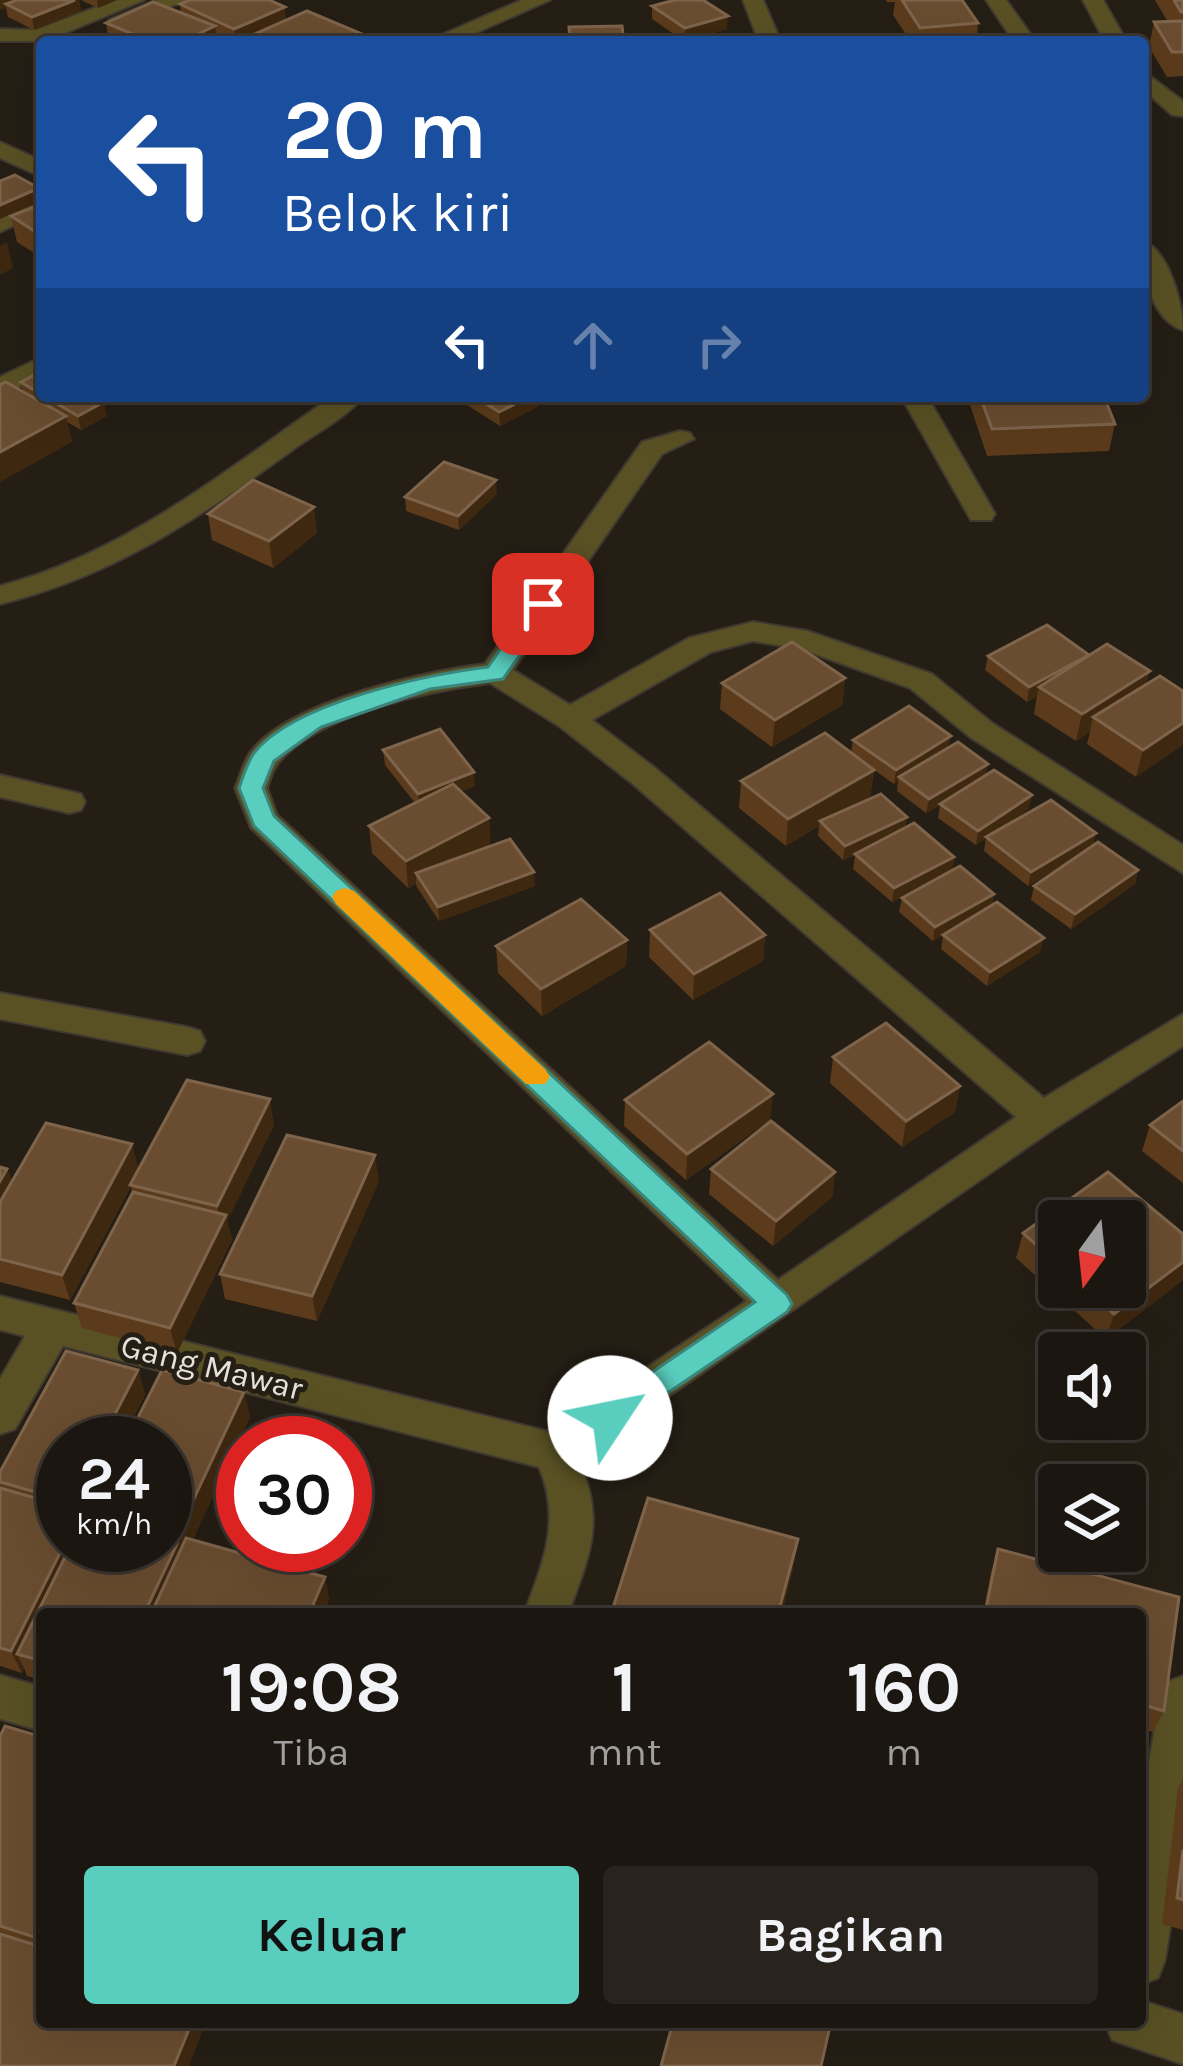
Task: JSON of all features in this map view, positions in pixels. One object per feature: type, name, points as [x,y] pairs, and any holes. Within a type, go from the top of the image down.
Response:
[{"type":"street","points":[[0,35],[38,36],[134,0]]},
{"type":"street","points":[[77,36],[177,0]]},
{"type":"street","points":[[451,36],[540,0]]},
{"type":"street","points":[[753,0],[768,36]]},
{"type":"street","points":[[996,0],[1021,36]]},
{"type":"street","points":[[1093,0],[1113,36]]},
{"type":"street","points":[[16,59],[36,51]]},
{"type":"street","points":[[1149,83],[1181,110]]},
{"type":"street","points":[[1149,110],[1181,110]]},
{"type":"street","points":[[0,149],[36,167]]},
{"type":"street","points":[[0,225],[36,206]]},
{"type":"street","points":[[1149,261],[1173,312],[1183,322]]},
{"type":"street","points":[[0,388],[36,368]]},
{"type":"street","points":[[0,595],[51,586],[127,551],[342,402]]},
{"type":"street","points":[[917,402],[981,514]]},
{"type":"street","points":[[495,674],[652,448],[680,439]]},
{"type":"street","points":[[570,719],[700,645],[753,631],[807,640],[921,681],[981,730],[1183,861]]},
{"type":"street","points":[[777,1304],[262,820],[251,788],[264,757],[312,722],[427,681],[495,674],[570,719],[644,776],[1042,1118]]},
{"type":"street","points":[[0,786],[69,802]]},
{"type":"street","points":[[0,1006],[188,1041]]},
{"type":"street","points":[[549,1608],[576,1531],[575,1499],[554,1452],[777,1304],[1042,1118],[1183,1028]]},
{"type":"street","name":"Gang Mawar","points":[[0,1313],[554,1452]]},
{"type":"street","points":[[0,1416],[53,1326]]},
{"type":"street","points":[[0,1697],[36,1707]]},
{"type":"street","points":[[1146,1923],[1183,1698]]},
{"type":"street","points":[[1146,2027],[1183,2039]]},
{"type":"building","points":[[75,0],[32,17],[6,4]]},
{"type":"building","points":[[269,0],[285,7],[234,29],[180,4]]},
{"type":"building","points":[[703,0],[728,16],[685,28],[652,6]]},
{"type":"building","points":[[902,0],[962,0],[978,23],[920,28]]},
{"type":"building","points":[[153,2],[215,26],[194,36],[137,36],[106,23]]},
{"type":"building","points":[[307,11],[362,34],[358,36],[250,36]]},
{"type":"building","points":[[1183,21],[1183,52],[1172,52],[1154,22]]},
{"type":"building","points":[[622,26],[623,36],[570,36],[569,27]]},
{"type":"building","points":[[15,175],[36,189],[0,205],[0,181]]},
{"type":"building","points":[[36,206],[36,232],[11,216]]},
{"type":"building","points":[[36,374],[36,391],[21,382]]},
{"type":"building","points":[[6,382],[66,416],[0,452],[0,385]]},
{"type":"building","points":[[54,402],[104,402],[78,416]]},
{"type":"building","points":[[483,402],[519,402],[499,412]]},
{"type":"building","points":[[982,402],[1106,402],[1115,424],[992,429]]},
{"type":"building","points":[[444,462],[496,480],[458,516],[405,497]]},
{"type":"building","points":[[253,480],[314,507],[269,541],[208,514]]},
{"type":"building","points":[[1047,625],[1089,655],[1029,687],[988,656]]},
{"type":"building","points":[[792,642],[845,678],[775,720],[722,683]]},
{"type":"building","points":[[1107,644],[1150,671],[1082,714],[1039,687]]},
{"type":"building","points":[[1160,676],[1183,691],[1183,723],[1143,750],[1093,717]]},
{"type":"building","points":[[909,706],[951,736],[896,770],[853,740]]},
{"type":"building","points":[[440,729],[474,772],[418,794],[383,750]]},
{"type":"building","points":[[825,733],[874,770],[788,819],[741,781]]},
{"type":"building","points":[[958,742],[988,764],[929,799],[899,777]]},
{"type":"building","points":[[994,770],[1032,795],[978,831],[940,804]]},
{"type":"building","points":[[453,784],[489,818],[406,861],[369,826]]},
{"type":"building","points":[[881,794],[907,817],[845,846],[820,821]]},
{"type":"building","points":[[1051,800],[1096,833],[1031,872],[986,837]]},
{"type":"building","points":[[914,823],[954,857],[894,888],[855,854]]},
{"type":"building","points":[[510,839],[534,872],[438,907],[416,873]]},
{"type":"building","points":[[1098,842],[1138,870],[1075,914],[1034,886]]},
{"type":"building","points":[[960,866],[994,894],[935,927],[902,898]]},
{"type":"building","points":[[720,893],[765,935],[694,974],[650,930]]},
{"type":"building","points":[[581,899],[627,940],[541,989],[496,946]]},
{"type":"building","points":[[997,902],[1044,938],[990,972],[943,935]]},
{"type":"building","points":[[886,1023],[960,1086],[906,1121],[833,1057]]},
{"type":"building","points":[[709,1042],[773,1094],[687,1154],[625,1100]]},
{"type":"building","points":[[187,1080],[270,1099],[217,1206],[130,1185]]},
{"type":"building","points":[[1183,1101],[1183,1151],[1150,1125]]},
{"type":"building","points":[[771,1121],[835,1172],[776,1221],[711,1169]]},
{"type":"building","points":[[46,1123],[132,1144],[62,1275],[0,1259],[0,1202]]},
{"type":"building","points":[[287,1135],[375,1155],[312,1296],[220,1274]]},
{"type":"building","points":[[1108,1172],[1142,1200],[1069,1200]]},
{"type":"building","points":[[133,1192],[226,1215],[170,1328],[74,1303]]},
{"type":"building","points":[[1146,1203],[1183,1234],[1183,1262],[1146,1290]]},
{"type":"building","points":[[1038,1222],[1038,1246],[1023,1233]]},
{"type":"building","points":[[66,1351],[138,1370],[114,1416],[36,1416],[36,1492],[0,1482],[0,1472]]},
{"type":"building","points":[[162,1370],[244,1392],[233,1416],[216,1416],[216,1452],[192,1503],[192,1416],[139,1416]]},
{"type":"building","points":[[0,1488],[36,1498],[36,1572],[50,1572],[11,1651],[0,1648]]},
{"type":"building","points":[[648,1498],[798,1539],[780,1608],[613,1608]]},
{"type":"building","points":[[192,1540],[216,1546],[216,1572],[307,1572],[325,1577],[312,1608],[154,1608],[170,1572],[192,1572]]},
{"type":"building","points":[[998,1549],[1038,1560],[1038,1572],[1085,1572],[1179,1597],[1164,1711],[1146,1706],[1146,1608],[986,1608]]},
{"type":"building","points":[[58,1572],[164,1572],[147,1608],[40,1608]]},
{"type":"building","points":[[36,1616],[36,1659],[17,1654]]},
{"type":"building","points":[[5,1726],[36,1735],[36,1938],[0,1926],[0,1736]]},
{"type":"building","points":[[1183,1850],[1183,1900],[1177,1898]]},
{"type":"building","points":[[0,1934],[36,1945],[36,2028],[190,2028],[174,2066],[0,2066]]},
{"type":"building","points":[[671,2028],[830,2028],[821,2066],[661,2066]]},
{"type":"slow traffic","points":[[345,897],[536,1077]]},
{"type":"route","points":[[543,604],[495,674],[427,681],[312,722],[264,757],[251,788],[262,820],[777,1304],[610,1418]]}]
